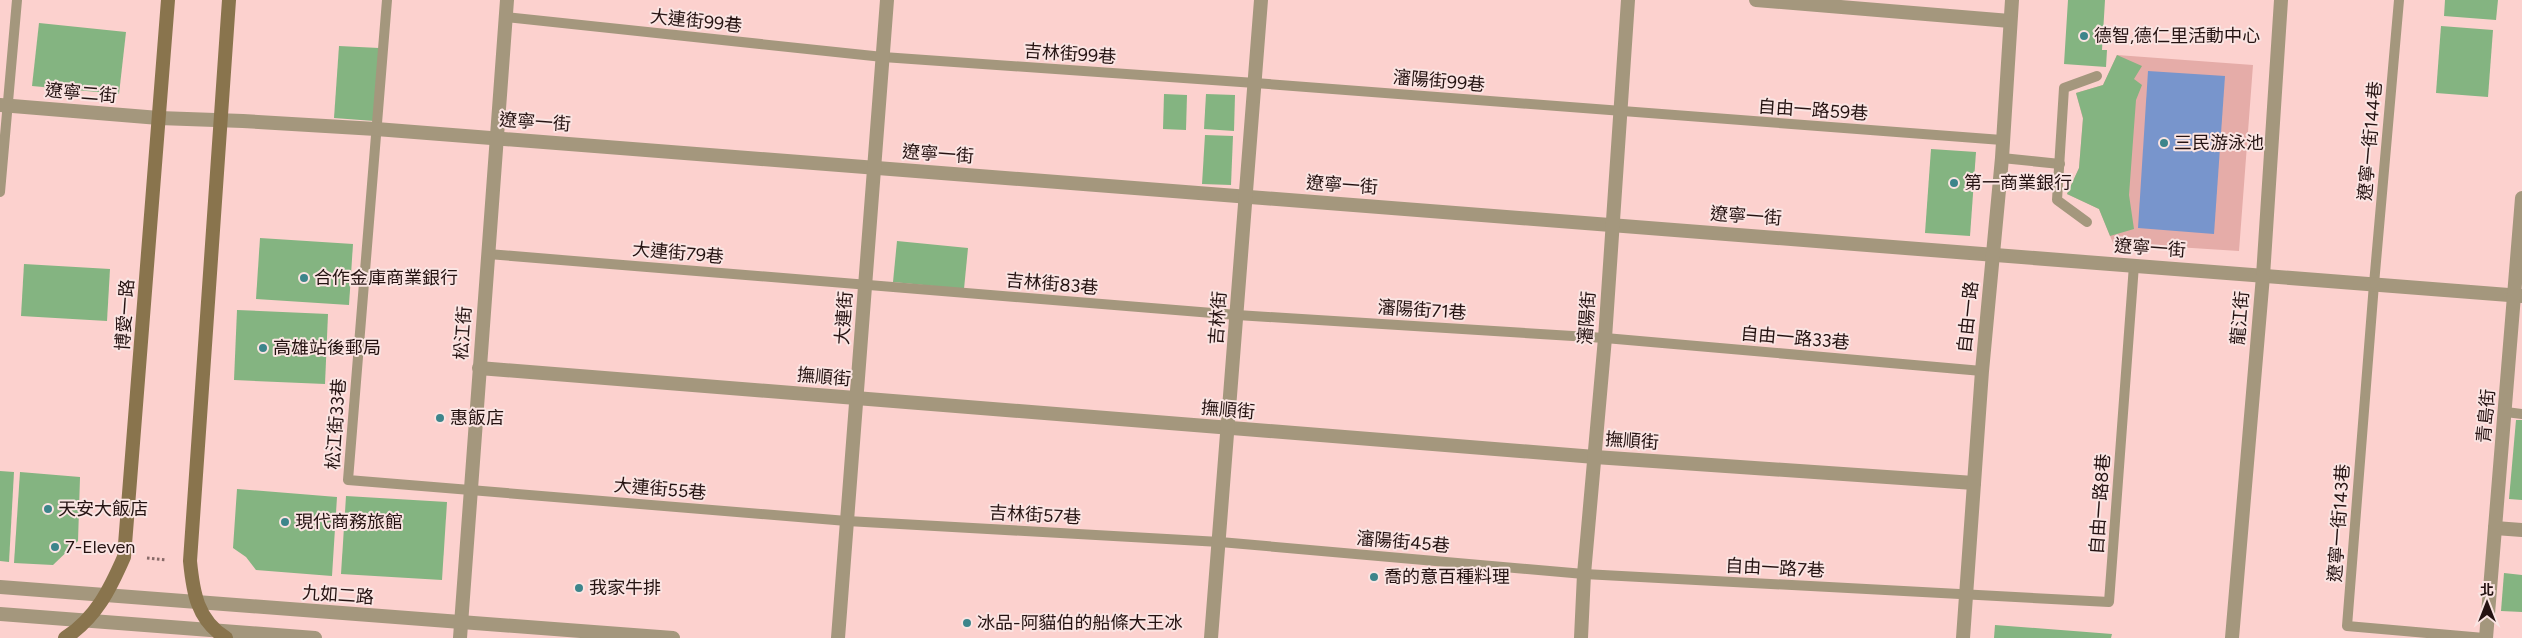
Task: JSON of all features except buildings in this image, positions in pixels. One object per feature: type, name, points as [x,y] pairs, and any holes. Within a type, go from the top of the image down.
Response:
[{"type":"main road","name":"博愛一路","points":[[65,638],[86,621],[106,595],[124,556],[126,544],[168,0]]},
{"type":"main road","points":[[226,638],[212,629],[197,602],[191,580],[190,547],[229,0]]},
{"type":"street","name":"松江街","points":[[460,638],[507,0]]},
{"type":"street","name":"大連街","points":[[838,638],[887,0]]},
{"type":"street","name":"吉林街","points":[[1211,638],[1261,0]]},
{"type":"street","name":"瀋陽街","points":[[1581,638],[1584,574],[1596,457],[1605,338],[1628,0]]},
{"type":"street","points":[[1756,0],[2010,21]]},
{"type":"street","name":"自由一路","points":[[1963,638],[1982,372],[2002,158],[2012,0]]},
{"type":"street","name":"龍江街","points":[[2232,638],[2263,276],[2281,0]]},
{"type":"street","name":"遼寧二街","points":[[4,105],[159,118]]},
{"type":"street","name":"遼寧一街","points":[[159,118],[376,129],[497,138],[2518,295]]},
{"type":"street","name":"青島街","points":[[2485,638],[2518,295],[2522,198]]},
{"type":"street","name":"撫順街","points":[[479,368],[1228,429],[1974,483]]},
{"type":"street","points":[[2495,528],[2522,530]]},
{"type":"street","name":"九如二路","points":[[0,587],[673,638]]},
{"type":"street","points":[[0,614],[316,638]]},
{"type":"lane","points":[[0,192],[4,105],[17,0]]},
{"type":"lane","points":[[376,129],[387,0]]},
{"type":"lane","name":"遼寧一街144巷","points":[[2374,284],[2399,0]]},
{"type":"lane","name":"大連街99巷","points":[[506,17],[883,57]]},
{"type":"lane","name":"吉林街99巷","points":[[883,57],[1255,83]]},
{"type":"lane","points":[[2087,222],[2057,200],[2064,88],[2097,76]]},
{"type":"lane","name":"瀋陽街99巷","points":[[1255,83],[1620,112]]},
{"type":"lane","name":"自由一路59巷","points":[[1620,112],[2002,140]]},
{"type":"lane","name":"松江街33巷","points":[[376,129],[348,480],[470,489]]},
{"type":"lane","points":[[2002,158],[2060,164]]},
{"type":"lane","name":"大連街79巷","points":[[488,254],[865,286]]},
{"type":"lane","name":"自由一路8巷","points":[[1965,594],[2109,602],[2134,265]]},
{"type":"lane","name":"遼寧一街143巷","points":[[2374,284],[2347,626],[2485,638]]},
{"type":"lane","name":"吉林街83巷","points":[[865,286],[1237,315]]},
{"type":"lane","name":"瀋陽街71巷","points":[[1237,315],[1605,338]]},
{"type":"lane","name":"自由一路33巷","points":[[1605,338],[1982,372]]},
{"type":"lane","points":[[2506,412],[2522,414]]},
{"type":"lane","name":"大連街55巷","points":[[470,489],[848,521]]},
{"type":"lane","name":"吉林街57巷","points":[[848,521],[1220,542]]},
{"type":"lane","name":"瀋陽街45巷","points":[[1220,542],[1584,574]]},
{"type":"lane","name":"自由一路7巷","points":[[1584,574],[1965,594]]},
{"type":"path","points":[[147,558],[166,560]]},
{"type":"shaded area","name":"三民游泳池","points":[[2117,55],[2253,65],[2239,251],[2113,243],[2099,209],[2067,194],[2079,168],[2083,119],[2076,93],[2103,85]]},
{"type":"water","points":[[2148,71],[2225,76],[2214,234],[2138,228]]},
{"type":"place","name":"德智,德仁里活動中心","points":[[2084,36]]},
{"type":"place","name":"三民游泳池","points":[[2164,143]]},
{"type":"place","name":"第一商業銀行","points":[[1954,183]]},
{"type":"place","name":"合作金庫商業銀行","points":[[304,278]]},
{"type":"place","name":"高雄站後郵局","points":[[263,348]]},
{"type":"place","name":"惠飯店","points":[[440,418]]},
{"type":"place","name":"天安大飯店","points":[[48,509]]},
{"type":"place","name":"現代商務旅館","points":[[285,522]]},
{"type":"place","name":"7-Eleven","points":[[55,547]]},
{"type":"place","name":"喬的意百種料理","points":[[1374,577]]},
{"type":"place","name":"我家牛排","points":[[579,588]]},
{"type":"place","name":"冰品-阿貓伯的船條大王冰","points":[[967,623]]}]
